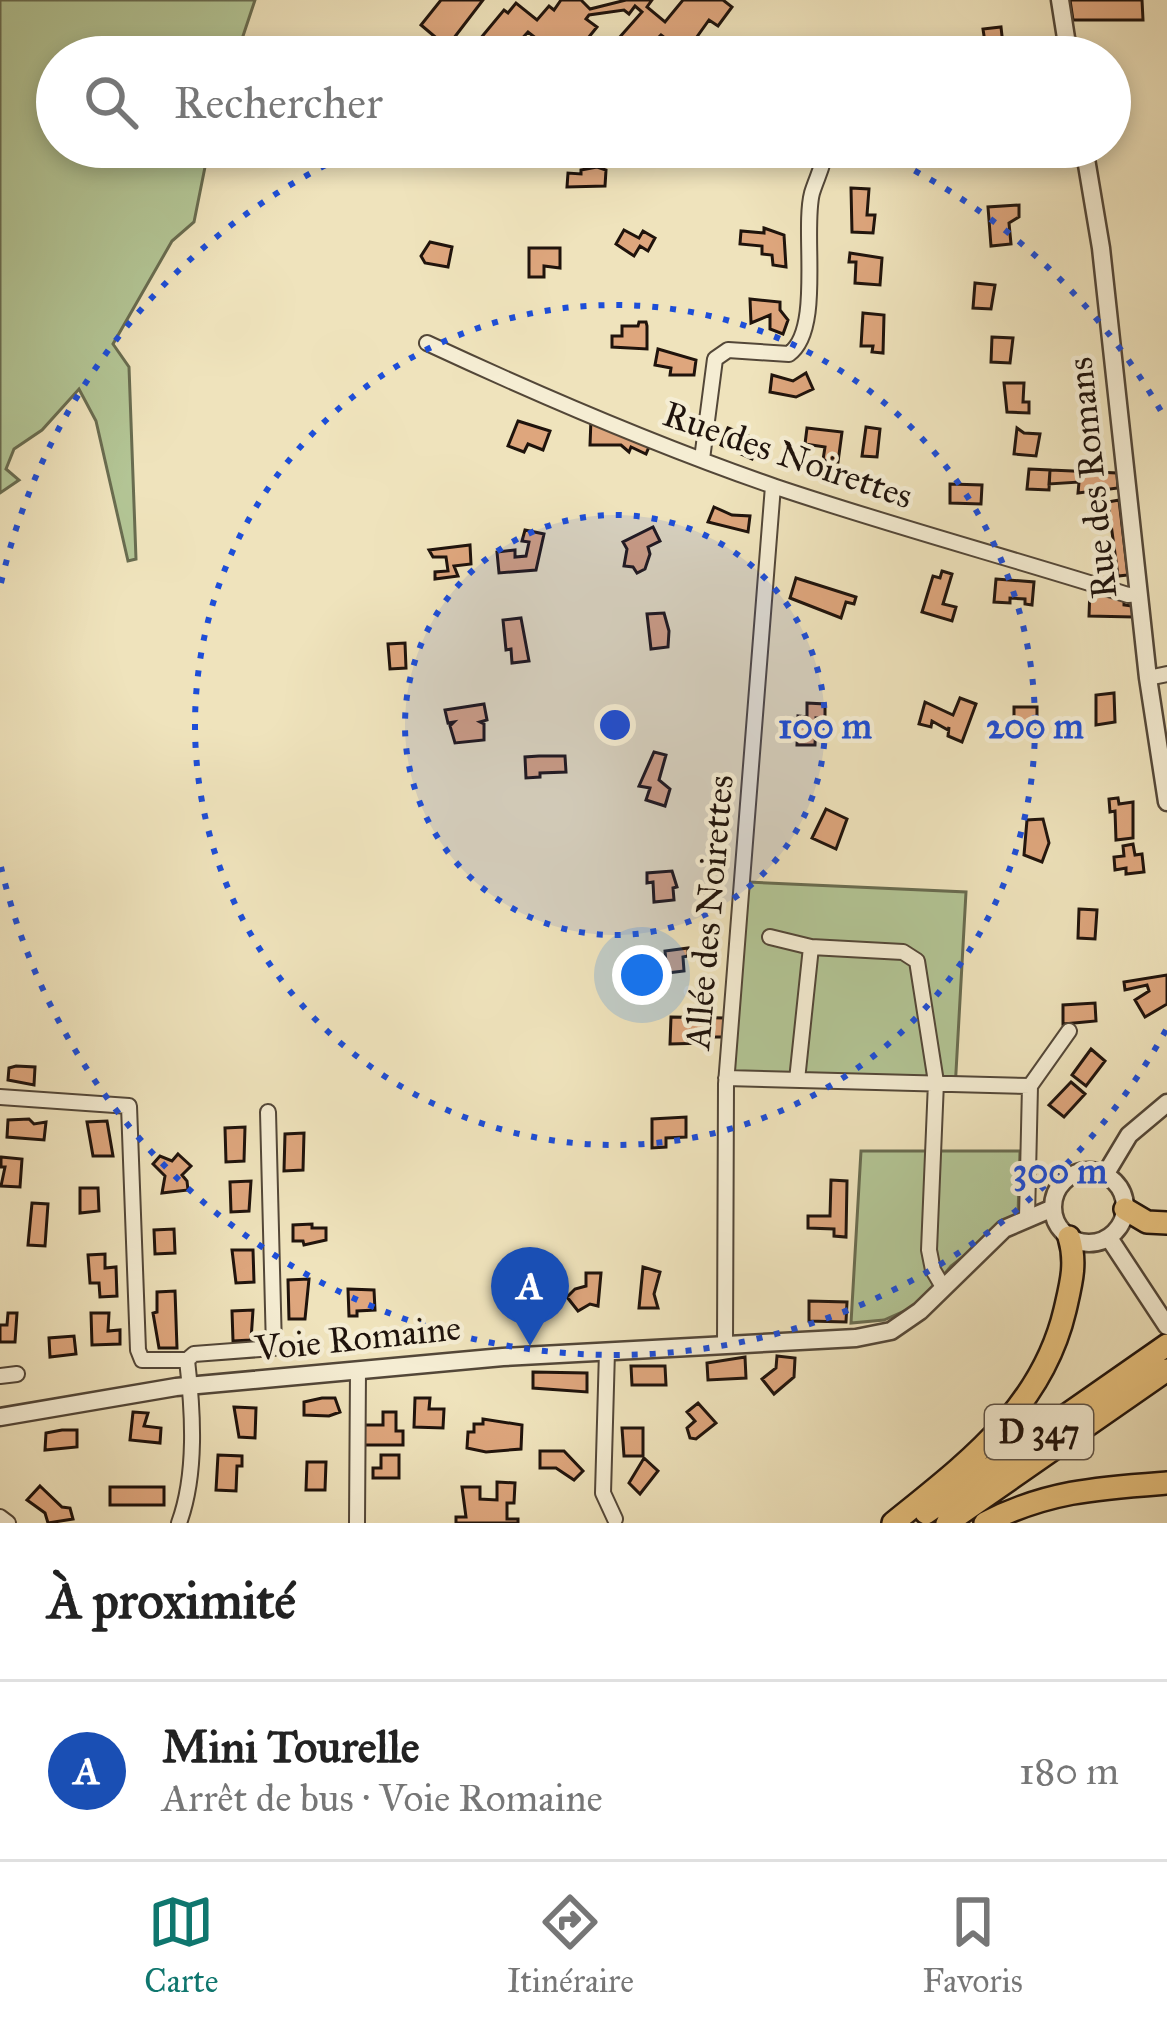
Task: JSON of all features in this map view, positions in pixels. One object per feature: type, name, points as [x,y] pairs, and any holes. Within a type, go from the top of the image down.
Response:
[{"type":"highway","points":[[1125,1209],[1147,1222],[1167,1223]]},
{"type":"highway","points":[[893,1523],[980,1452],[1040,1378],[1058,1340],[1073,1274],[1069,1237]]},
{"type":"highway","name":"D 347","points":[[913,1523],[1167,1345]]},
{"type":"highway","name":"D 347","points":[[947,1523],[1167,1370]]},
{"type":"highway","points":[[985,1523],[1017,1507],[1072,1490],[1167,1483]]},
{"type":"street","points":[[1060,0],[1066,36]]},
{"type":"street","points":[[702,459],[716,359],[728,350],[789,354],[801,343],[812,268],[808,239],[812,195],[823,168]]},
{"type":"street","name":"Rue des Romans","points":[[1088,168],[1167,802]]},
{"type":"street","name":"Rue des Noirettes","points":[[427,343],[570,407],[773,486],[1128,595],[1138,594]]},
{"type":"street","name":"Allée des Noirettes","points":[[725,1344],[726,1078],[773,486]]},
{"type":"street","points":[[1148,678],[1167,674]]},
{"type":"street","points":[[770,937],[812,947],[903,952],[917,961],[936,1082],[929,1250],[933,1270],[944,1287]]},
{"type":"street","points":[[797,1081],[812,947]]},
{"type":"street","points":[[1027,1217],[1030,1087],[1069,1031]]},
{"type":"street","points":[[726,1078],[1030,1087]]},
{"type":"street","points":[[0,1097],[129,1106],[142,1360],[188,1360],[194,1354],[274,1348],[268,1112]]},
{"type":"street","points":[[1106,1175],[1129,1135],[1167,1103]]},
{"type":"street","points":[[1094,1172],[1106,1175],[1120,1189],[1125,1209],[1118,1230],[1089,1244],[1069,1237],[1055,1219],[1055,1196],[1070,1177],[1094,1172]]},
{"type":"street","name":"Voie Romaine","points":[[0,1417],[193,1386],[607,1351],[856,1338],[891,1331],[920,1311],[1004,1229],[1053,1208]]},
{"type":"street","points":[[1109,1238],[1167,1326]]},
{"type":"street","points":[[607,1351],[603,1493],[615,1519]]},
{"type":"street","points":[[179,1523],[186,1502],[193,1386],[188,1360]]},
{"type":"street","points":[[357,1523],[358,1371]]},
{"type":"street","points":[[0,1376],[17,1374]]},
{"type":"street","points":[[0,1516],[8,1523]]},
{"type":"green space","points":[[0,0],[255,0],[243,36],[36,36],[36,168],[205,168],[194,222],[172,241],[113,344],[129,367],[136,559],[128,561],[96,421],[79,389],[42,430],[14,449],[6,469],[19,480],[0,493]]},
{"type":"green space","points":[[748,882],[966,892],[955,1090],[730,1085]]},
{"type":"green space","points":[[861,1151],[1020,1151],[1018,1214],[951,1266],[920,1304],[884,1320],[851,1323]]},
{"type":"building","points":[[441,0],[483,0],[455,36],[434,36],[421,25]]},
{"type":"building","points":[[561,0],[581,0],[590,9],[626,0],[652,0],[647,7],[665,22],[683,0],[723,0],[732,7],[718,26],[709,20],[698,36],[621,36],[642,12],[635,6],[629,14],[624,10],[589,15],[586,19],[597,27],[590,36],[533,36],[528,32],[524,36],[482,36],[516,3],[537,20],[549,6],[554,10]]},
{"type":"building","points":[[1070,0],[1142,0],[1143,20],[1073,20]]},
{"type":"building","points":[[1001,27],[1002,36],[984,36],[983,29]]},
{"type":"building","points":[[581,170],[606,170],[605,186],[567,187],[568,173],[581,174]]},
{"type":"building","points":[[851,188],[869,189],[867,215],[875,215],[873,233],[852,232]]},
{"type":"building","points":[[1019,205],[1019,217],[1009,223],[1011,244],[991,246],[988,207]]},
{"type":"building","points":[[764,228],[784,235],[786,267],[773,265],[772,255],[762,254],[762,246],[740,244],[741,231],[764,233]]},
{"type":"building","points":[[624,230],[639,238],[643,231],[655,238],[648,251],[640,246],[634,256],[616,244]]},
{"type":"building","points":[[430,242],[452,247],[448,267],[425,263],[421,256]]},
{"type":"building","points":[[529,248],[560,248],[560,268],[544,266],[544,277],[529,277]]},
{"type":"building","points":[[850,253],[882,258],[880,285],[855,283],[856,262],[849,262]]},
{"type":"building","points":[[975,283],[995,285],[991,309],[973,308]]},
{"type":"building","points":[[750,299],[780,302],[788,320],[783,334],[770,329],[770,315],[751,323]]},
{"type":"building","points":[[863,313],[884,315],[883,353],[872,352],[873,346],[861,346]]},
{"type":"building","points":[[646,322],[647,349],[612,347],[612,336],[622,336],[622,326],[638,326]]},
{"type":"building","points":[[992,337],[1013,338],[1010,363],[991,362]]},
{"type":"building","points":[[658,349],[696,360],[694,375],[670,375],[671,368],[655,365]]},
{"type":"building","points":[[806,373],[813,389],[796,397],[770,392],[772,375],[793,381]]},
{"type":"building","points":[[1004,383],[1024,383],[1023,402],[1029,402],[1029,413],[1007,412]]},
{"type":"building","points":[[591,419],[651,442],[646,454],[631,447],[629,452],[621,445],[590,445]]},
{"type":"building","points":[[518,421],[550,431],[543,450],[528,444],[524,452],[508,446]]},
{"type":"building","points":[[866,427],[880,429],[877,457],[862,456]]},
{"type":"building","points":[[728,428],[759,440],[752,459],[721,445]]},
{"type":"building","points":[[807,428],[842,432],[838,462],[823,460],[825,447],[805,444]]},
{"type":"building","points":[[1017,428],[1040,434],[1036,456],[1014,454]]},
{"type":"building","points":[[1029,469],[1050,470],[1049,490],[1027,489]]},
{"type":"building","points":[[1050,470],[1117,473],[1118,488],[1078,493],[1079,482],[1049,484]]},
{"type":"building","points":[[950,484],[982,485],[981,504],[950,503]]},
{"type":"building","points":[[1119,500],[1128,575],[1118,576],[1108,502]]},
{"type":"building","points":[[714,507],[750,516],[748,532],[708,522]]},
{"type":"building","points":[[653,527],[660,541],[648,547],[645,569],[637,573],[624,566],[627,549],[623,542]]},
{"type":"building","points":[[525,530],[544,534],[536,570],[499,573],[497,552],[515,550],[515,557],[526,556]]},
{"type":"building","points":[[470,545],[471,564],[454,566],[458,576],[435,579],[435,572],[448,571],[446,557],[433,557],[429,550]]},
{"type":"building","points":[[942,571],[952,574],[943,604],[956,607],[952,621],[922,612],[933,576],[940,578]]},
{"type":"building","points":[[796,578],[856,597],[854,604],[846,602],[841,618],[790,598]]},
{"type":"building","points":[[996,579],[1034,582],[1032,605],[1025,604],[1025,599],[994,602]]},
{"type":"building","points":[[1090,588],[1124,598],[1124,605],[1132,606],[1133,617],[1089,616]]},
{"type":"building","points":[[664,613],[668,647],[651,649],[647,614]]},
{"type":"building","points":[[521,618],[529,661],[512,663],[503,620]]},
{"type":"building","points":[[405,643],[406,668],[390,669],[388,644]]},
{"type":"building","points":[[1114,693],[1115,722],[1096,725],[1096,695]]},
{"type":"building","points":[[960,698],[976,704],[962,742],[948,736],[949,727],[932,721],[931,727],[919,724],[925,702],[953,715]]},
{"type":"building","points":[[807,703],[825,704],[825,719],[816,718],[815,745],[797,745],[798,716],[807,717]]},
{"type":"building","points":[[484,704],[487,720],[480,722],[484,740],[455,743],[450,726],[454,722],[448,723],[445,710]]},
{"type":"building","points":[[1014,707],[1037,707],[1037,727],[1014,724]]},
{"type":"building","points":[[654,752],[666,755],[659,780],[670,789],[665,806],[646,800],[650,788],[639,786]]},
{"type":"building","points":[[565,756],[566,772],[526,778],[525,757]]},
{"type":"building","points":[[1118,798],[1119,804],[1133,802],[1133,838],[1116,840],[1115,811],[1110,812],[1109,799]]},
{"type":"building","points":[[826,809],[847,819],[836,849],[812,838]]},
{"type":"building","points":[[1043,819],[1049,843],[1042,862],[1024,855],[1027,820]]},
{"type":"building","points":[[1133,844],[1135,855],[1142,854],[1144,872],[1115,870],[1114,857],[1124,856],[1123,846]]},
{"type":"building","points":[[672,871],[677,887],[673,888],[674,900],[654,902],[653,882],[647,883],[647,873]]},
{"type":"building","points":[[1079,909],[1097,910],[1095,939],[1078,938]]},
{"type":"building","points":[[688,948],[684,971],[667,973],[665,951]]},
{"type":"building","points":[[1167,975],[1167,1004],[1145,1017],[1135,1000],[1149,991],[1147,985],[1125,990],[1124,982]]},
{"type":"building","points":[[1095,1003],[1096,1021],[1063,1024],[1063,1005]]},
{"type":"building","points":[[671,1017],[725,1018],[725,1037],[670,1044]]},
{"type":"building","points":[[1091,1049],[1105,1061],[1086,1086],[1072,1075]]},
{"type":"building","points":[[35,1067],[34,1085],[8,1080],[9,1068]]},
{"type":"building","points":[[1071,1082],[1085,1094],[1064,1117],[1049,1105]]},
{"type":"building","points":[[686,1117],[686,1137],[666,1138],[666,1147],[652,1148],[652,1119]]},
{"type":"building","points":[[29,1119],[34,1124],[46,1122],[44,1140],[7,1137],[8,1120]]},
{"type":"building","points":[[107,1121],[113,1156],[93,1156],[87,1122]]},
{"type":"building","points":[[245,1127],[244,1161],[226,1162],[225,1128]]},
{"type":"building","points":[[304,1133],[303,1170],[284,1171],[285,1134]]},
{"type":"building","points":[[178,1154],[191,1166],[182,1175],[188,1190],[162,1193],[165,1176],[153,1164],[160,1156],[172,1161]]},
{"type":"building","points":[[1,1157],[22,1159],[20,1187],[1,1186],[5,1167],[1,1167]]},
{"type":"building","points":[[831,1180],[847,1181],[846,1237],[834,1236],[834,1229],[808,1228],[808,1216],[830,1216]]},
{"type":"building","points":[[251,1181],[249,1211],[231,1212],[230,1182]]},
{"type":"building","points":[[80,1188],[98,1188],[99,1211],[80,1213]]},
{"type":"building","points":[[32,1203],[48,1204],[45,1246],[28,1245]]},
{"type":"building","points":[[312,1224],[312,1228],[326,1228],[326,1240],[304,1245],[293,1241],[293,1225]]},
{"type":"building","points":[[174,1229],[175,1253],[155,1254],[154,1230]]},
{"type":"building","points":[[232,1250],[253,1250],[254,1282],[236,1283]]},
{"type":"building","points":[[105,1254],[105,1268],[116,1267],[117,1296],[100,1297],[99,1283],[90,1283],[88,1255]]},
{"type":"building","points":[[643,1267],[660,1272],[654,1294],[658,1308],[639,1308]]},
{"type":"building","points":[[586,1273],[601,1273],[598,1306],[590,1304],[578,1311],[567,1297],[586,1286]]},
{"type":"building","points":[[309,1279],[305,1319],[289,1319],[288,1280]]},
{"type":"building","points":[[348,1289],[374,1290],[375,1310],[349,1316]]},
{"type":"building","points":[[175,1291],[177,1348],[159,1348],[153,1313],[157,1312],[157,1292]]},
{"type":"building","points":[[809,1301],[847,1302],[846,1322],[809,1321]]},
{"type":"building","points":[[253,1310],[251,1340],[233,1341],[232,1311]]},
{"type":"building","points":[[8,1313],[17,1313],[15,1342],[0,1342],[0,1325],[7,1325]]},
{"type":"building","points":[[91,1313],[109,1313],[108,1331],[120,1330],[120,1344],[92,1345]]},
{"type":"building","points":[[74,1336],[76,1354],[50,1357],[49,1338]]},
{"type":"building","points":[[777,1356],[795,1358],[794,1377],[774,1394],[762,1379],[776,1368]]},
{"type":"building","points":[[745,1357],[746,1378],[708,1380],[707,1363]]},
{"type":"building","points":[[631,1366],[665,1366],[666,1385],[632,1385]]},
{"type":"building","points":[[533,1372],[587,1373],[587,1392],[533,1388]]},
{"type":"building","points":[[335,1398],[340,1412],[304,1415],[304,1402]]},
{"type":"building","points":[[415,1398],[430,1398],[429,1409],[444,1409],[443,1428],[414,1427]]},
{"type":"building","points":[[698,1403],[716,1423],[696,1439],[690,1438],[687,1428],[695,1421],[687,1412]]},
{"type":"building","points":[[234,1407],[256,1408],[255,1438],[239,1437]]},
{"type":"building","points":[[133,1412],[148,1413],[144,1426],[161,1428],[160,1443],[130,1440]]},
{"type":"building","points":[[383,1412],[396,1412],[396,1431],[403,1431],[403,1445],[362,1445],[362,1425],[383,1425]]},
{"type":"building","points":[[483,1419],[522,1425],[521,1449],[486,1452],[467,1448],[468,1432],[474,1432],[474,1424],[483,1424]]},
{"type":"building","points":[[622,1428],[643,1428],[643,1456],[624,1456]]},
{"type":"building","points":[[77,1430],[77,1447],[45,1450],[46,1433]]},
{"type":"building","points":[[540,1451],[564,1451],[583,1471],[574,1480],[556,1468],[540,1468]]},
{"type":"building","points":[[218,1455],[242,1456],[236,1491],[216,1490]]},
{"type":"building","points":[[381,1455],[399,1455],[399,1478],[373,1478],[373,1468],[381,1468]]},
{"type":"building","points":[[644,1458],[658,1471],[640,1494],[629,1483]]},
{"type":"building","points":[[307,1462],[326,1462],[325,1490],[306,1490]]},
{"type":"building","points":[[497,1482],[515,1483],[507,1519],[518,1519],[518,1523],[456,1523],[456,1517],[466,1517],[462,1487],[480,1487],[480,1499],[497,1500]]},
{"type":"building","points":[[40,1486],[62,1507],[70,1508],[73,1519],[48,1523],[45,1513],[27,1500]]},
{"type":"building","points":[[110,1487],[164,1487],[164,1505],[110,1505]]},
{"type":"place","name":"Mini Tourelle","points":[[530,1346]]}]
